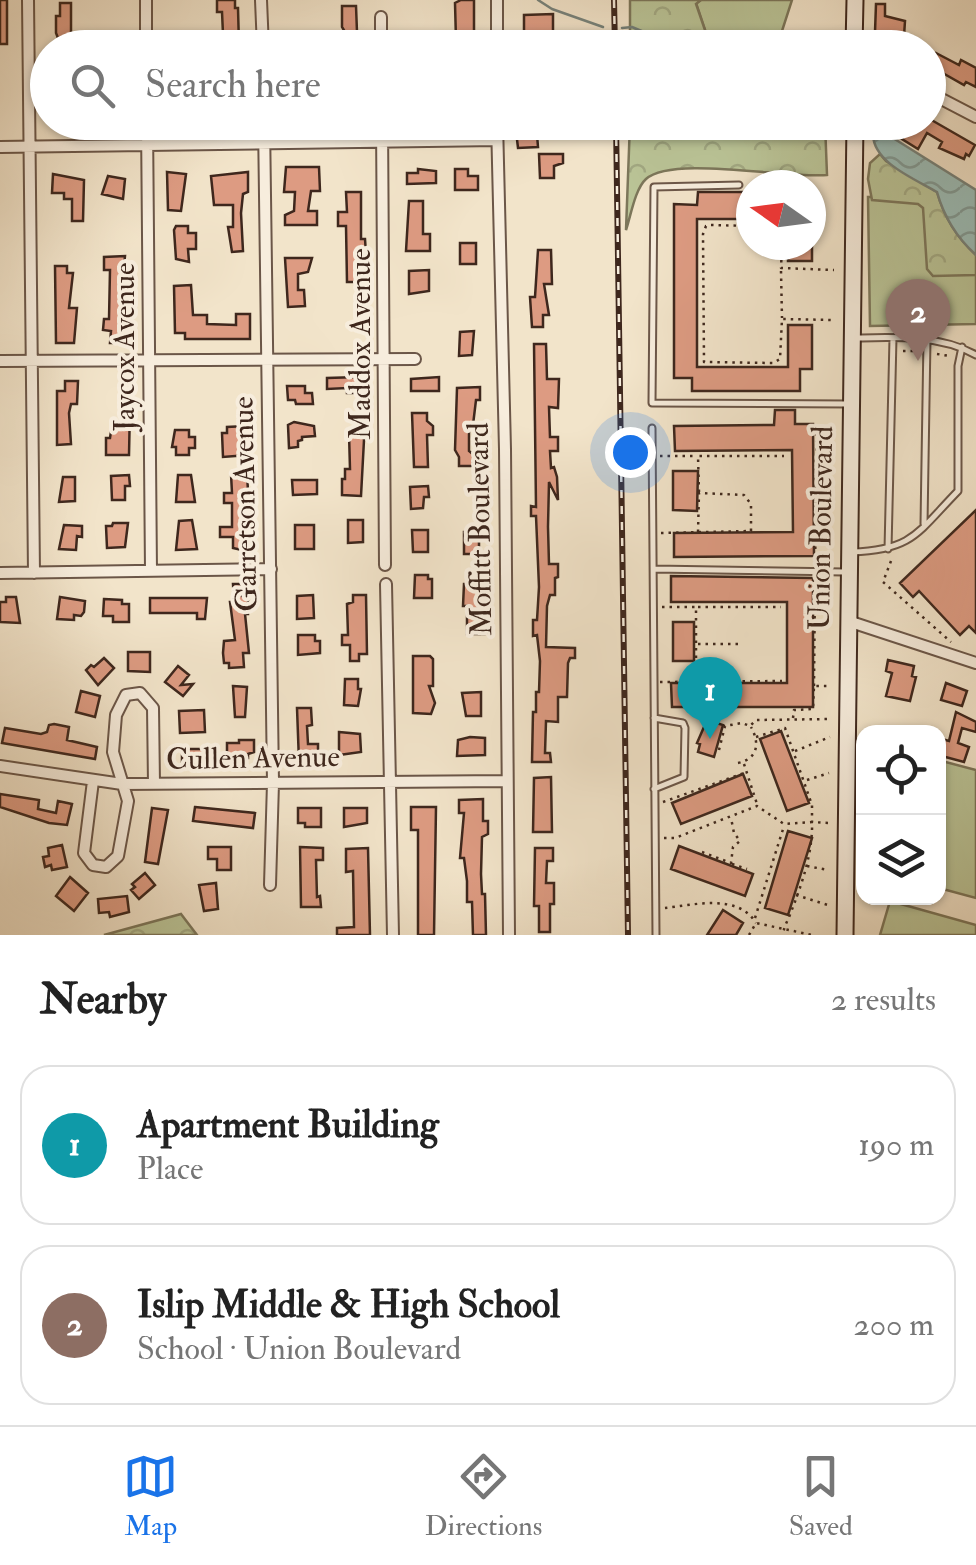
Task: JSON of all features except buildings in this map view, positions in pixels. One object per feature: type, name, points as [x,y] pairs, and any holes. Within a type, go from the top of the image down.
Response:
[{"type":"main road","points":[[854,30],[855,0]]},
{"type":"main road","name":"Union Boulevard","points":[[844,935],[855,140]]},
{"type":"street","points":[[28,0],[34,573]]},
{"type":"street","points":[[146,0],[146,30]]},
{"type":"street","points":[[262,0],[262,30]]},
{"type":"street","points":[[496,0],[497,30]]},
{"type":"street","points":[[381,17],[381,30]]},
{"type":"street","points":[[946,101],[976,117]]},
{"type":"street","name":"Jaycox Avenue","points":[[148,140],[151,571]]},
{"type":"street","name":"Garretson Avenue","points":[[265,140],[273,783],[270,885]]},
{"type":"street","name":"Maddox Avenue","points":[[383,140],[385,565]]},
{"type":"street","points":[[0,147],[497,140]]},
{"type":"street","name":"Moffitt Boulevard","points":[[497,140],[505,449],[509,935]]},
{"type":"street","points":[[0,361],[415,359]]},
{"type":"street","points":[[0,573],[270,569]]},
{"type":"street","points":[[386,584],[392,935]]},
{"type":"street","points":[[848,622],[976,663]]},
{"type":"street","points":[[93,781],[84,853],[93,866],[106,867],[118,856],[126,821],[128,801],[113,752],[120,703],[131,692],[148,698],[153,708],[154,784]]},
{"type":"street","name":"Cullen Avenue","points":[[0,766],[122,784],[507,781]]},
{"type":"lane","points":[[736,186],[654,186],[652,403],[850,404]]},
{"type":"lane","points":[[851,338],[927,339],[962,347],[976,355]]},
{"type":"lane","points":[[888,550],[893,338]]},
{"type":"lane","points":[[924,527],[927,339]]},
{"type":"lane","points":[[848,552],[896,548],[924,527],[958,492],[958,366],[962,347]]},
{"type":"lane","points":[[652,428],[656,935]]},
{"type":"lane","points":[[654,570],[848,572]]},
{"type":"lane","points":[[654,718],[683,722],[685,728],[684,777],[654,788]]},
{"type":"path","points":[[736,226],[706,226],[704,234],[704,362],[773,364],[780,359],[781,260]]},
{"type":"path","points":[[781,268],[834,270]]},
{"type":"path","points":[[782,320],[834,320]]},
{"type":"path","points":[[903,351],[918,351]]},
{"type":"path","points":[[937,354],[952,356]]},
{"type":"path","points":[[792,720],[794,710],[813,709],[816,433]]},
{"type":"path","points":[[652,456],[784,456]]},
{"type":"path","points":[[698,456],[698,532]]},
{"type":"path","points":[[817,456],[832,456]]},
{"type":"path","points":[[654,534],[751,532],[751,504],[744,494],[699,493]]},
{"type":"path","points":[[816,518],[831,518]]},
{"type":"path","points":[[891,561],[883,582],[954,646]]},
{"type":"path","points":[[814,602],[830,602]]},
{"type":"path","points":[[696,606],[696,681]]},
{"type":"path","points":[[654,607],[782,607]]},
{"type":"path","points":[[814,621],[830,622]]},
{"type":"path","points":[[696,644],[743,644]]},
{"type":"path","points":[[654,682],[782,681]]},
{"type":"path","points":[[814,686],[830,686]]},
{"type":"path","points":[[750,726],[756,720],[830,719]]},
{"type":"path","points":[[719,750],[725,726],[750,726],[756,737],[756,752],[741,763],[758,806],[784,824],[828,822]]},
{"type":"path","points":[[756,737],[782,727],[812,806],[812,844],[790,917],[782,928],[783,935]]},
{"type":"path","points":[[794,752],[830,737]]},
{"type":"path","points":[[654,805],[746,772]]},
{"type":"path","points":[[804,780],[829,772]]},
{"type":"path","points":[[654,839],[675,838],[758,806]]},
{"type":"path","points":[[731,816],[740,841],[733,847],[731,863]]},
{"type":"path","points":[[749,935],[784,824]]},
{"type":"path","points":[[702,852],[747,870]]},
{"type":"path","points":[[806,865],[828,870]]},
{"type":"path","points":[[796,896],[828,905]]},
{"type":"path","points":[[656,908],[725,903],[755,921],[812,935]]},
{"type":"green space","points":[[630,0],[701,0],[696,4],[705,30],[630,30]]},
{"type":"green space","points":[[792,0],[782,30],[705,30],[696,3]]},
{"type":"green space","points":[[629,140],[826,140],[827,175],[826,170],[680,169],[646,179],[636,196],[626,230]]},
{"type":"green space","points":[[880,154],[937,192],[952,226],[976,255],[976,275],[933,276],[927,269],[923,208],[918,204],[872,200],[870,163]]},
{"type":"green space","points":[[929,196],[976,271],[976,324],[870,326],[868,197]]},
{"type":"green space","points":[[946,762],[976,770],[976,898],[946,890]]},
{"type":"green space","points":[[889,905],[904,905],[976,925],[976,935],[880,935]]},
{"type":"green space","points":[[181,914],[197,935],[104,935]]},
{"type":"water","points":[[874,140],[896,140],[976,190],[976,255],[952,226],[937,192],[897,169]]},
{"type":"waterway","points":[[538,0],[603,27]]},
{"type":"waterway","points":[[622,28],[639,30]]},
{"type":"railway","points":[[614,0],[615,30]]},
{"type":"railway","points":[[616,140],[628,935]]},
{"type":"place","name":"Islip Middle & High School","points":[[918,361]]},
{"type":"place","name":"Apartment Building","points":[[710,739]]}]
